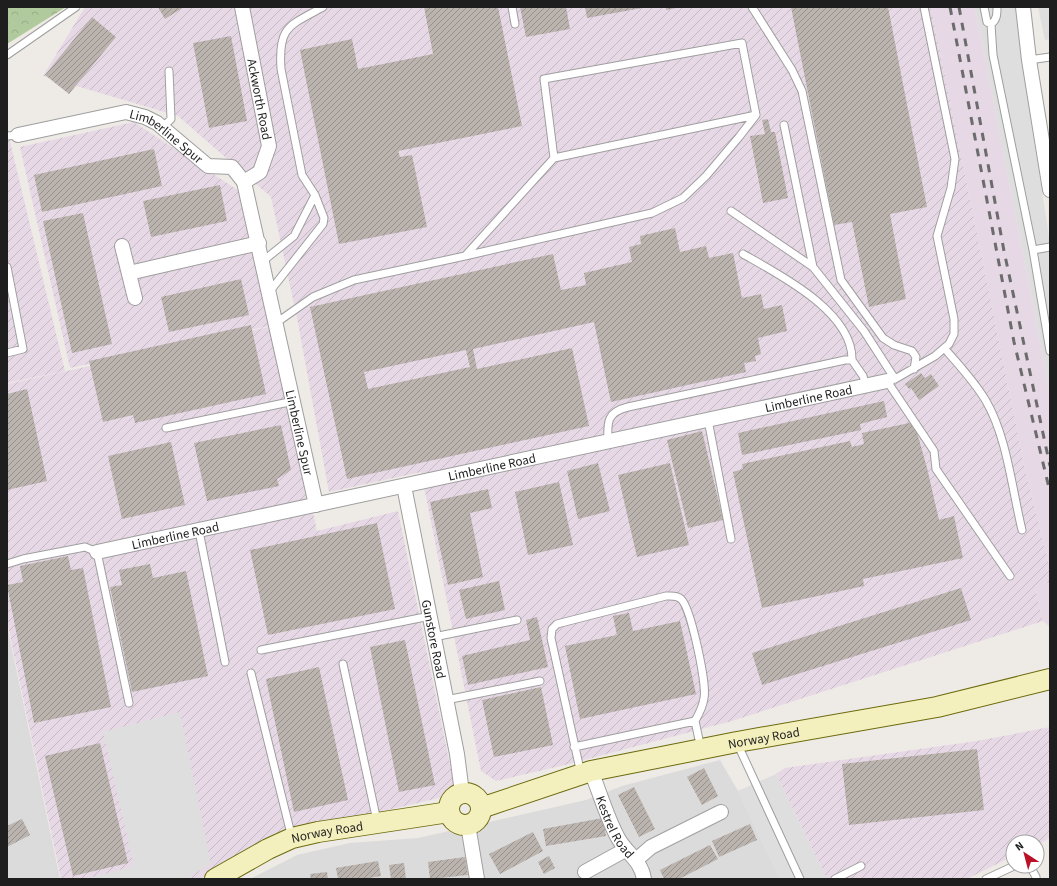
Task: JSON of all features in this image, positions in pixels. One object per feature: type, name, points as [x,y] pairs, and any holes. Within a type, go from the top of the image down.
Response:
[{"type":"street","name":"Ackworth Road","points":[[242,7],[269,146],[260,172],[244,182]]},
{"type":"street","points":[[1023,7],[1029,60],[1050,190]]},
{"type":"street","name":"Limberline Spur","points":[[12,135],[126,112],[145,117],[162,128],[208,166],[232,167],[244,182],[270,291],[316,505]]},
{"type":"street","points":[[129,273],[259,243]]},
{"type":"street","points":[[122,246],[135,298]]},
{"type":"street","name":"Limberline Road","points":[[97,552],[891,380]]},
{"type":"street","name":"Gunstore Road","points":[[404,486],[457,754],[462,793]]},
{"type":"street","name":"Norway Road","points":[[481,808],[586,774],[736,742],[937,707],[1050,679]]},
{"type":"street","name":"Kestrel Road","points":[[586,774],[617,836],[626,850],[642,868],[644,879]]},
{"type":"street","points":[[462,793],[476,797],[481,808],[478,818],[468,825],[456,823],[449,812],[451,800],[455,795],[462,793]]},
{"type":"street","name":"Norway Road","points":[[215,879],[268,849],[292,838],[449,812]]},
{"type":"street","points":[[636,860],[651,848],[721,812]]},
{"type":"street","points":[[468,825],[477,879]]},
{"type":"street","points":[[585,872],[626,850]]},
{"type":"lane","points":[[7,55],[76,7]]},
{"type":"lane","points":[[270,291],[323,224],[324,218],[315,195],[302,175],[281,69],[280,54],[281,38],[285,31],[292,24],[324,7]]},
{"type":"lane","points":[[512,7],[515,24]]},
{"type":"lane","points":[[752,7],[792,70],[802,91],[841,280],[883,338],[894,345],[912,351],[916,358],[914,369]]},
{"type":"lane","points":[[891,380],[914,369],[944,348],[949,344],[954,334],[954,320],[937,236],[951,188],[955,159],[924,7]]},
{"type":"lane","points":[[984,7],[987,22],[991,24],[993,55],[1033,250],[1050,351]]},
{"type":"lane","points":[[991,24],[995,22],[997,7]]},
{"type":"lane","points":[[276,322],[314,297],[354,280],[652,213],[683,198],[706,176],[756,115],[742,42],[544,79],[554,158]]},
{"type":"lane","points":[[1029,60],[1050,57]]},
{"type":"lane","points":[[162,128],[171,119],[169,71]]},
{"type":"lane","points":[[465,256],[554,158],[756,115]]},
{"type":"lane","points":[[784,125],[813,267]]},
{"type":"lane","points":[[263,261],[294,236],[315,195]]},
{"type":"lane","points":[[731,211],[813,267],[864,331],[891,380],[934,451],[936,469],[1010,576]]},
{"type":"lane","points":[[1033,250],[1050,247]]},
{"type":"lane","points":[[743,254],[780,276],[822,306],[840,325],[850,342],[852,360],[863,376],[866,385]]},
{"type":"lane","points":[[7,267],[23,349],[7,353]]},
{"type":"lane","points":[[944,348],[976,386],[994,419],[1002,445],[1022,530]]},
{"type":"lane","points":[[608,442],[608,422],[611,415],[619,409],[837,361],[852,360]]},
{"type":"lane","points":[[166,428],[294,401]]},
{"type":"lane","points":[[708,420],[731,539]]},
{"type":"lane","points":[[199,530],[225,662]]},
{"type":"lane","points":[[7,564],[24,559],[85,547],[97,552],[129,702]]},
{"type":"lane","points":[[586,774],[574,747],[551,638],[552,629],[564,621],[666,596],[674,596],[680,599],[687,610],[705,681],[704,698],[695,721],[701,750]]},
{"type":"lane","points":[[261,650],[430,616]]},
{"type":"lane","points":[[434,637],[517,620]]},
{"type":"lane","points":[[343,664],[378,823]]},
{"type":"lane","points":[[251,673],[292,838]]},
{"type":"lane","points":[[446,700],[540,682]]},
{"type":"lane","points":[[574,747],[695,721]]},
{"type":"lane","points":[[736,742],[800,879]]},
{"type":"lane","points":[[835,879],[861,866]]},
{"type":"lane","points":[[986,879],[1005,870]]},
{"type":"shaded area","points":[[85,7],[931,7],[1024,464],[1050,568],[1050,582],[1035,587],[1043,621],[732,721],[569,764],[496,781],[481,771],[421,472],[329,492],[298,323],[271,197],[178,116],[43,76]]},
{"type":"shaded area","points":[[931,7],[975,7],[1050,393],[1050,568],[1024,464]]},
{"type":"shaded area","points":[[975,7],[1016,7],[1022,63],[1050,243],[1050,393]]},
{"type":"shaded area","points":[[1038,7],[1050,7],[1050,39],[1045,40]]},
{"type":"shaded area","points":[[134,122],[239,191],[274,325],[70,368],[20,147]]},
{"type":"shaded area","points":[[7,129],[65,371],[7,383]]},
{"type":"shaded area","points":[[273,326],[317,531],[398,511],[456,794],[273,837],[199,879],[61,879],[7,621],[7,384]]},
{"type":"shaded area","points":[[1050,582],[1050,627],[1043,621],[1035,586]]},
{"type":"shaded area","points":[[7,625],[60,879],[7,879]]},
{"type":"shaded area","points":[[180,712],[211,864],[185,879],[85,879],[134,866],[103,732]]},
{"type":"shaded area","points":[[1050,727],[1050,838],[1045,841],[1045,834],[1005,834],[1005,860],[967,879],[827,879],[776,774],[785,768],[977,741]]},
{"type":"shaded area","points":[[720,760],[738,791],[780,879],[250,879],[297,855],[350,843],[418,838],[586,800],[622,786]]},
{"type":"shaded area","points":[[776,774],[827,879],[780,879],[738,791]]},
{"type":"green space","points":[[7,7],[66,7],[7,44]]},
{"type":"building","points":[[158,7],[184,7],[165,19]]},
{"type":"building","points":[[424,7],[498,7],[522,126],[398,151],[400,157],[412,155],[427,227],[339,244],[300,50],[352,39],[358,69],[433,54]]},
{"type":"building","points":[[520,7],[566,7],[570,29],[526,37]]},
{"type":"building","points":[[585,7],[642,7],[642,8],[587,18]]},
{"type":"building","points":[[666,7],[676,7],[676,8],[666,10]]},
{"type":"building","points":[[791,7],[888,7],[927,207],[890,214],[906,299],[869,307],[852,222],[834,225]]},
{"type":"building","points":[[92,17],[116,37],[69,94],[45,75]]},
{"type":"building","points":[[231,36],[247,121],[209,128],[193,43]]},
{"type":"building","points":[[768,119],[771,132],[775,132],[788,198],[763,203],[750,136],[765,134],[762,120]]},
{"type":"building","points":[[154,149],[162,186],[42,212],[34,175]]},
{"type":"building","points":[[220,185],[227,221],[151,237],[143,201]]},
{"type":"building","points":[[83,213],[112,344],[72,353],[43,221]]},
{"type":"building","points":[[675,228],[680,252],[706,246],[709,258],[733,253],[742,298],[761,294],[764,309],[782,305],[787,331],[758,338],[761,354],[755,356],[756,361],[744,363],[746,372],[611,402],[594,322],[473,349],[477,369],[572,348],[589,426],[347,479],[310,307],[553,254],[561,290],[586,285],[584,273],[632,262],[629,247],[641,244],[640,236]],"holes":[[[466,350],[470,367],[368,389],[364,372]]]},
{"type":"building","points":[[241,279],[249,315],[169,332],[161,297]]},
{"type":"building","points":[[251,325],[266,394],[135,423],[133,415],[103,422],[89,361]]},
{"type":"building","points":[[921,373],[925,378],[931,374],[939,386],[919,400],[911,388],[909,389],[905,384]]},
{"type":"building","points":[[27,389],[47,481],[7,490],[7,394]]},
{"type":"building","points":[[884,401],[887,417],[860,424],[861,430],[742,455],[738,433]]},
{"type":"building","points":[[914,422],[927,468],[939,520],[954,516],[963,558],[863,579],[864,586],[762,608],[733,472],[743,469],[742,464],[850,441],[852,447],[864,444],[862,433]]},
{"type":"building","points":[[281,425],[291,470],[277,479],[279,486],[207,501],[194,443]]},
{"type":"building","points":[[702,431],[723,520],[688,528],[667,440]]},
{"type":"building","points":[[171,442],[185,505],[122,519],[108,456]]},
{"type":"building","points":[[598,463],[610,511],[578,519],[567,471]]},
{"type":"building","points":[[670,463],[689,545],[637,557],[618,475]]},
{"type":"building","points":[[559,482],[573,545],[528,555],[515,492]]},
{"type":"building","points":[[488,489],[492,508],[470,513],[483,577],[448,585],[430,502]]},
{"type":"building","points":[[377,523],[395,609],[268,635],[250,550]]},
{"type":"building","points":[[68,556],[71,570],[83,568],[111,707],[34,723],[7,585],[23,582],[20,566]]},
{"type":"building","points":[[150,564],[153,578],[186,571],[208,676],[132,692],[110,587],[122,585],[119,570]]},
{"type":"building","points":[[499,581],[505,610],[466,619],[459,590]]},
{"type":"building","points":[[961,588],[971,620],[762,685],[752,653]]},
{"type":"building","points":[[629,613],[633,631],[680,621],[696,694],[580,719],[565,646],[617,635],[613,616]]},
{"type":"building","points":[[537,617],[548,667],[468,685],[462,656],[530,640],[526,620]]},
{"type":"building","points":[[405,640],[435,785],[399,792],[370,647]]},
{"type":"building","points":[[319,667],[348,800],[294,812],[266,679]]},
{"type":"building","points":[[541,687],[553,745],[494,757],[482,700]]},
{"type":"building","points":[[100,743],[128,863],[73,876],[45,756]]},
{"type":"building","points":[[977,749],[984,810],[849,825],[842,764]]},
{"type":"building","points":[[704,768],[718,796],[702,805],[687,777]]},
{"type":"building","points":[[634,787],[655,829],[639,837],[618,795]]},
{"type":"building","points":[[603,818],[606,836],[546,846],[543,829]]},
{"type":"building","points":[[22,819],[30,835],[7,847],[7,826]]},
{"type":"building","points":[[750,824],[757,840],[719,857],[712,841]]},
{"type":"building","points":[[533,832],[543,851],[500,874],[489,854]]},
{"type":"building","points":[[710,845],[718,859],[679,879],[664,879],[660,870]]},
{"type":"building","points":[[549,856],[555,868],[544,874],[538,862]]},
{"type":"building","points":[[465,857],[468,875],[430,879],[428,862]]},
{"type":"building","points":[[378,861],[381,876],[363,879],[338,879],[336,868]]},
{"type":"building","points":[[404,863],[406,879],[391,879],[389,865]]},
{"type":"building","points":[[327,872],[328,879],[311,879],[310,874]]},
{"type":"railway","points":[[950,7],[1014,342],[1050,492]]},
{"type":"railway","points":[[959,7],[1004,251],[1050,466]]}]
